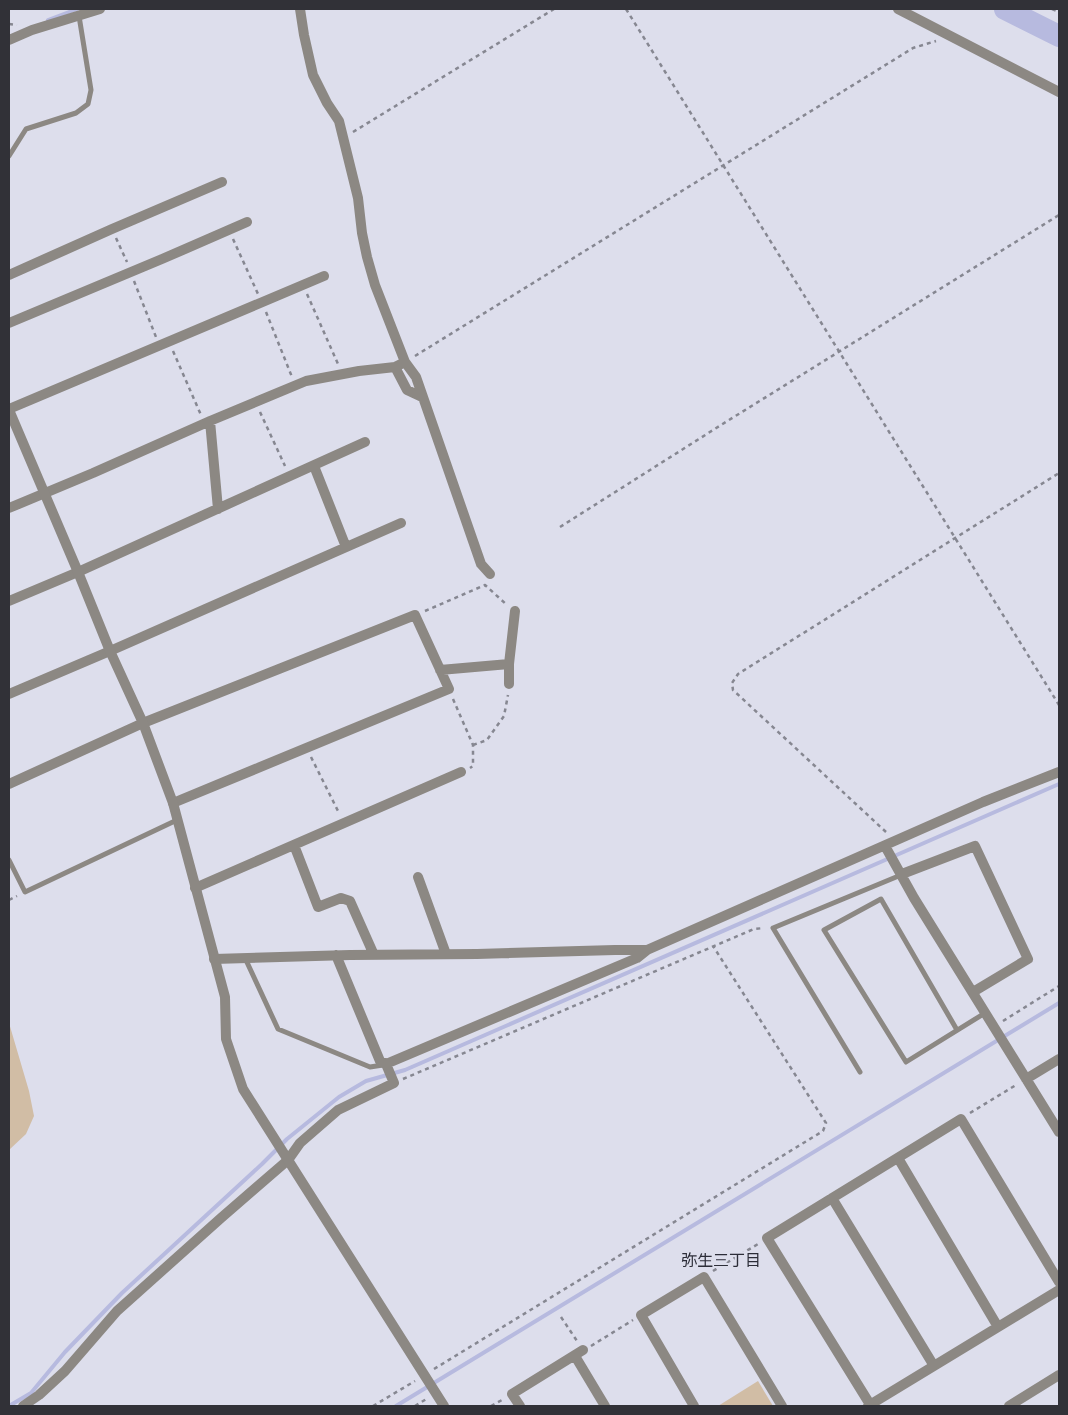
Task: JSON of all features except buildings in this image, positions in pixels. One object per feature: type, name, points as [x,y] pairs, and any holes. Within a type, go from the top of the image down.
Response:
[{"type":"street","points":[[9,40],[32,30],[100,9]]},
{"type":"street","points":[[300,9],[313,75],[327,103],[339,121],[358,198],[366,257],[375,285],[405,362],[416,377],[481,564],[490,574]]},
{"type":"street","points":[[898,9],[1059,92]]},
{"type":"street","points":[[9,275],[222,182]]},
{"type":"street","points":[[9,323],[247,222]]},
{"type":"street","points":[[324,276],[9,410],[110,651],[143,723],[173,803],[225,998],[226,1039],[243,1089],[444,1406]]},
{"type":"street","points":[[9,508],[295,385],[343,374],[395,367],[405,362]]},
{"type":"street","points":[[395,367],[407,390],[422,397]]},
{"type":"street","points":[[207,422],[218,509]]},
{"type":"street","points":[[9,602],[365,442]]},
{"type":"street","points":[[314,466],[346,547]]},
{"type":"street","points":[[9,694],[401,523]]},
{"type":"street","points":[[509,684],[509,664],[515,611]]},
{"type":"street","points":[[9,784],[143,723],[415,615],[448,689],[173,803]]},
{"type":"street","points":[[440,670],[509,664]]},
{"type":"street","points":[[195,888],[461,772]]},
{"type":"street","points":[[386,1064],[637,958],[647,950],[983,802],[1059,772]]},
{"type":"street","points":[[890,844],[914,898],[1059,1132]]},
{"type":"street","points":[[294,845],[318,907],[341,898],[350,901],[374,955]]},
{"type":"street","points":[[902,874],[975,846],[1028,959],[973,992]]},
{"type":"street","points":[[418,877],[446,954]]},
{"type":"street","points":[[214,959],[647,950]]},
{"type":"street","points":[[23,1406],[39,1395],[64,1371],[117,1311],[288,1160],[300,1144],[338,1110],[394,1083],[386,1064],[380,1061],[336,955]]},
{"type":"street","points":[[1026,1079],[1059,1059]]},
{"type":"street","points":[[1059,1282],[961,1119],[767,1238],[870,1406],[1059,1290]]},
{"type":"street","points":[[898,1158],[998,1327]]},
{"type":"street","points":[[832,1198],[934,1366]]},
{"type":"street","points":[[694,1406],[641,1315],[704,1277],[782,1406]]},
{"type":"street","points":[[520,1406],[512,1394],[579,1353],[605,1406]]},
{"type":"street","points":[[1009,1406],[1059,1375]]},
{"type":"lane","points":[[9,156],[26,129],[76,113],[88,104],[91,90],[79,16]]},
{"type":"lane","points":[[9,860],[26,892],[177,820]]},
{"type":"lane","points":[[860,1072],[773,928],[902,874]]},
{"type":"lane","points":[[957,1030],[881,899],[824,930],[906,1062],[957,1030],[985,1012]]},
{"type":"lane","points":[[245,958],[278,1029],[370,1068],[386,1064]]},
{"type":"path","points":[[343,138],[554,9]]},
{"type":"path","points":[[626,9],[1059,705]]},
{"type":"path","points":[[1052,9],[1059,12]]},
{"type":"path","points":[[405,362],[913,48],[935,41],[954,38]]},
{"type":"path","points":[[560,526],[1059,215]]},
{"type":"path","points":[[112,229],[164,343],[207,422]]},
{"type":"path","points":[[229,230],[295,385]]},
{"type":"path","points":[[303,284],[343,374]]},
{"type":"path","points":[[256,402],[290,477]]},
{"type":"path","points":[[890,844],[733,690],[732,683],[738,674],[1059,473]]},
{"type":"path","points":[[415,615],[485,585],[515,611]]},
{"type":"path","points":[[473,745],[487,740],[504,716],[509,684]]},
{"type":"path","points":[[448,689],[473,745],[473,766],[461,772]]},
{"type":"path","points":[[306,748],[344,823]]},
{"type":"path","points":[[394,1083],[754,929],[773,928]]},
{"type":"path","points":[[373,1406],[425,1377],[823,1131],[826,1124],[713,946]]},
{"type":"path","points":[[994,1026],[1059,986]]},
{"type":"path","points":[[961,1119],[1026,1079]]},
{"type":"path","points":[[704,1277],[767,1238]]},
{"type":"path","points":[[562,1317],[579,1353],[641,1315]]},
{"type":"shaded area","points":[[9,1023],[29,1091],[34,1116],[26,1134],[9,1150]]},
{"type":"shaded area","points":[[758,1381],[773,1406],[718,1406]]},
{"type":"waterway","points":[[48,20],[77,9]]},
{"type":"waterway","points":[[1005,9],[1059,36]]},
{"type":"waterway","points":[[9,1406],[31,1393],[65,1352],[122,1293],[287,1139],[339,1097],[366,1081],[405,1070],[1059,784]]},
{"type":"waterway","points":[[396,1406],[1059,1003]]},
{"type":"district","name":"弥生三丁目","points":[[721,1260]]}]
